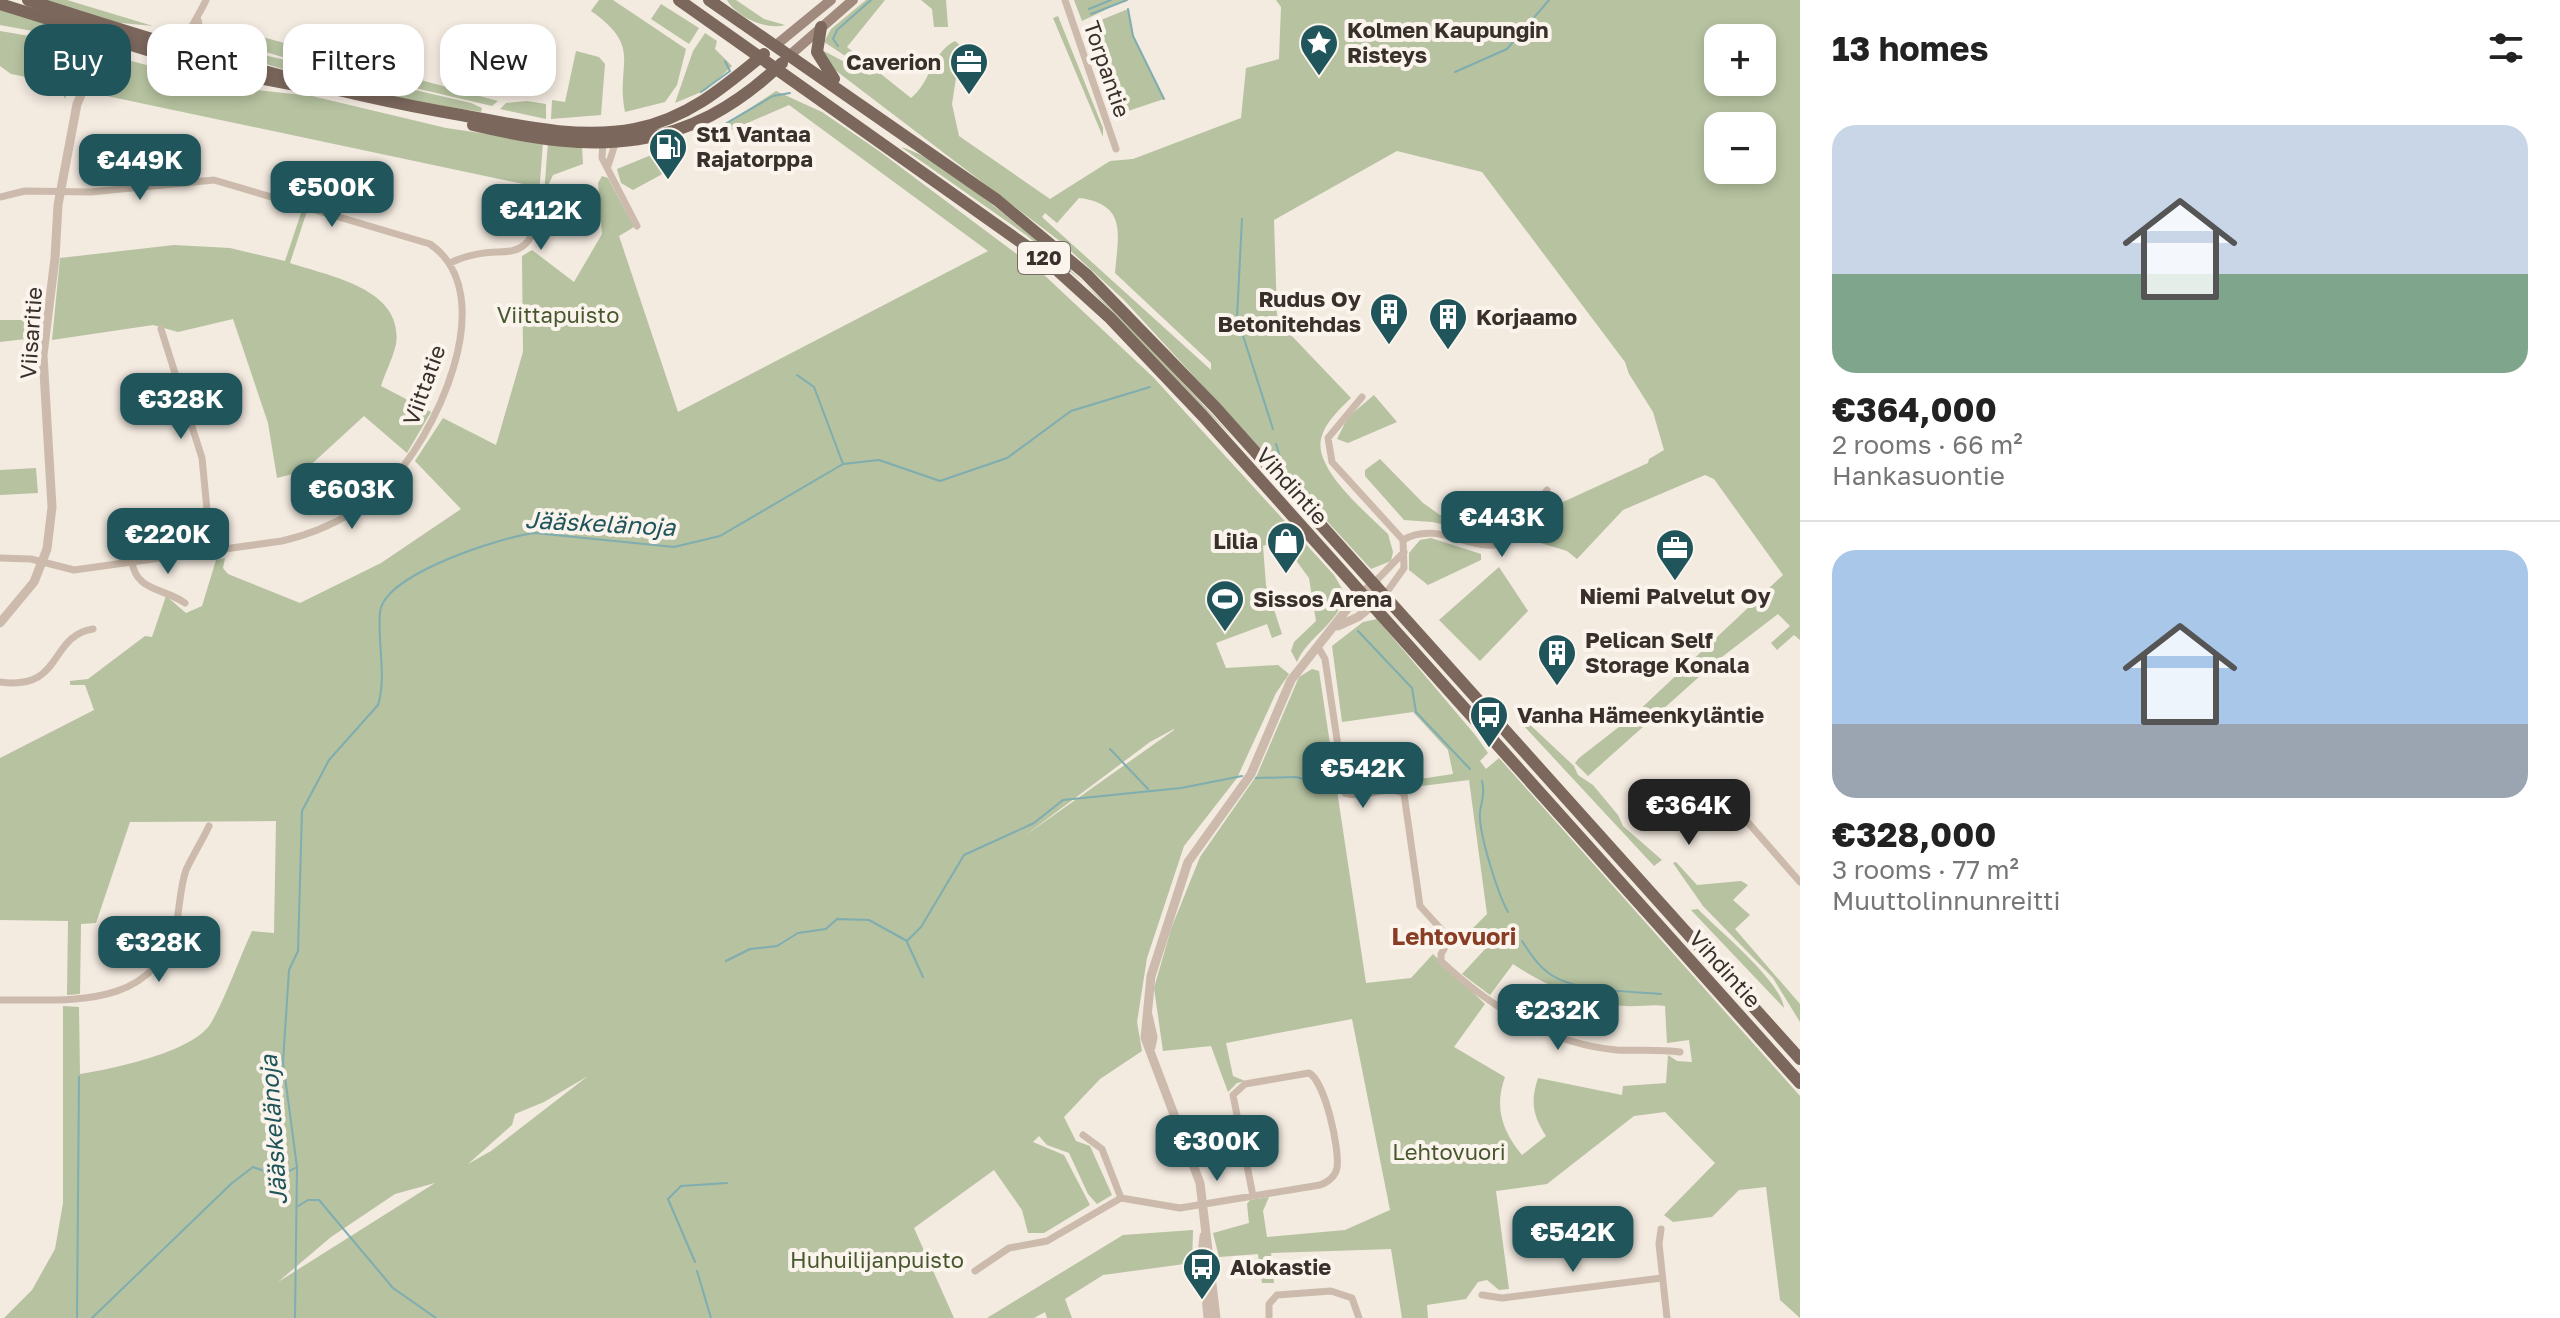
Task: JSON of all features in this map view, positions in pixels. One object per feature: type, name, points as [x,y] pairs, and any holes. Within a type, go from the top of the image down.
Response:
[{"type":"main road","points":[[28,0],[82,24]]},
{"type":"main road","name":"Vihdintie","points":[[679,0],[1022,241],[1078,288],[1203,416],[1800,1083]]},
{"type":"main road","name":"Vihdintie","points":[[709,0],[997,200],[1086,274],[1206,397],[1800,1059]]},
{"type":"main road","points":[[610,137],[682,114],[718,94],[831,0]]},
{"type":"main road","points":[[363,96],[504,132],[610,137],[673,133],[704,121],[751,92],[853,0]]},
{"type":"main road","points":[[0,4],[71,24]]},
{"type":"main road","points":[[821,27],[817,46],[819,58],[850,96]]},
{"type":"street","points":[[199,24],[206,0]]},
{"type":"street","name":"Torpantie","points":[[1065,0],[1116,149]]},
{"type":"street","name":"Viisaritie","points":[[0,623],[29,589],[43,563],[52,503],[43,355],[59,191],[80,96]]},
{"type":"street","points":[[610,137],[602,158],[637,226]]},
{"type":"street","points":[[608,166],[610,137]]},
{"type":"street","points":[[0,197],[25,191],[91,192],[185,181],[224,182],[421,240],[437,248],[450,263],[476,254],[524,248],[534,237],[545,200]]},
{"type":"street","name":"Viittatie","points":[[0,558],[74,570],[282,541],[327,526],[358,510],[407,463],[431,427],[459,346],[458,285],[450,263]]},
{"type":"street","points":[[161,329],[202,458],[211,551]]},
{"type":"street","points":[[1335,628],[1384,596],[1404,568],[1403,540],[1329,457],[1328,438],[1362,397]]},
{"type":"street","points":[[1403,540],[1430,531],[1480,543],[1502,543],[1513,537],[1547,490]]},
{"type":"street","points":[[1216,1318],[1200,1202],[1194,1189],[1194,1170],[1144,1032],[1146,1008],[1162,935],[1188,862],[1251,774],[1291,680],[1361,593],[1404,552]]},
{"type":"street","points":[[132,562],[135,577],[142,584],[185,603]]},
{"type":"street","points":[[0,682],[25,683],[39,679],[78,633],[93,629]]},
{"type":"street","points":[[1318,647],[1325,659],[1343,789],[1349,795],[1404,792],[1420,906],[1450,939],[1441,954],[1441,961],[1491,1004],[1547,1032],[1615,1050],[1680,1052]]},
{"type":"street","points":[[1735,808],[1719,809],[1692,832],[1687,831],[1674,817],[1705,785],[1711,784],[1735,808],[1800,882]]},
{"type":"street","points":[[0,1000],[86,999],[119,993],[146,976],[166,952],[176,925],[185,872],[209,826]]},
{"type":"street","points":[[975,1271],[1009,1248],[1028,1241],[1047,1241],[1121,1198],[1180,1208],[1200,1202],[1253,1196],[1320,1185],[1334,1176],[1337,1157],[1323,1090],[1314,1075],[1302,1072],[1245,1084],[1233,1095],[1253,1196]]},
{"type":"street","points":[[1083,1135],[1102,1149],[1121,1198]]},
{"type":"street","points":[[1661,1229],[1667,1318]]},
{"type":"street","points":[[1204,1236],[1202,1254],[1208,1318]]},
{"type":"street","points":[[1482,1295],[1502,1298],[1662,1278]]},
{"type":"street","points":[[1269,1318],[1269,1304],[1275,1296],[1331,1291],[1352,1298],[1359,1318]]},
{"type":"green space","points":[[42,0],[67,0],[147,25],[111,22]]},
{"type":"green space","points":[[599,0],[613,0],[686,49],[677,85],[665,102],[625,112],[622,46],[607,24],[591,11]]},
{"type":"green space","points":[[727,0],[736,0],[764,19],[785,25],[760,24],[737,11]]},
{"type":"green space","points":[[866,0],[885,0],[847,47],[911,98],[923,84],[941,52],[955,41],[961,46],[952,104],[959,136],[1050,199],[1110,161],[1133,159],[1241,118],[1246,68],[1279,59],[1281,7],[1276,0],[1800,0],[1800,640],[1794,635],[1777,650],[1771,643],[1790,626],[1778,614],[1718,660],[1588,776],[1575,763],[1633,716],[1783,575],[1714,479],[1705,475],[1623,510],[1577,559],[1567,551],[1537,542],[1556,532],[1563,502],[1648,463],[1649,459],[1664,450],[1653,412],[1625,362],[1482,172],[1397,151],[1274,220],[1277,315],[1289,333],[1351,398],[1326,427],[1321,439],[1321,451],[1344,491],[1388,534],[1393,552],[1391,561],[1371,569],[1124,300],[1061,242],[831,67],[822,50],[869,75],[873,74],[824,42],[831,29]],"holes":[[[1079,198],[1095,201],[1113,214],[1118,234],[1115,273],[1211,363],[1211,370],[1042,217],[1045,213],[1057,223]]]},
{"type":"green space","points":[[921,0],[946,0],[948,27],[934,27],[932,9]]},
{"type":"green space","points":[[1074,0],[1126,0],[1082,21]]},
{"type":"green space","points":[[661,4],[699,28],[689,44],[651,19]]},
{"type":"green space","points":[[0,6],[50,24],[24,24],[24,29],[0,25]]},
{"type":"green space","points":[[1128,9],[1133,36],[1164,99],[1116,115],[1084,27]]},
{"type":"green space","points":[[1058,16],[1103,128],[1103,137],[1053,18]]},
{"type":"green space","points":[[0,31],[24,35],[24,77],[11,74],[0,66]]},
{"type":"green space","points":[[705,33],[717,41],[715,49],[732,66],[706,90],[675,103],[693,51]]},
{"type":"green space","points":[[267,38],[283,43],[283,57],[267,52]]},
{"type":"green space","points":[[576,51],[599,57],[605,64],[601,115],[551,119],[552,100],[565,102]]},
{"type":"green space","points":[[267,56],[283,60],[283,69],[267,64]]},
{"type":"green space","points":[[131,61],[147,65],[147,96],[267,96],[267,91],[283,93],[283,96],[312,96],[446,128],[543,142],[539,195],[533,196],[523,184],[107,96],[131,96]]},
{"type":"green space","points":[[424,81],[440,85],[440,94],[424,90]]},
{"type":"green space","name":"Viittapuisto","points":[[776,91],[822,112],[879,151],[1042,273],[1153,377],[1334,575],[1345,594],[1337,614],[1308,645],[1297,662],[1291,651],[1294,642],[1316,621],[1309,578],[1281,540],[1263,546],[1266,585],[1282,634],[1272,638],[1267,624],[1216,643],[1226,668],[1278,665],[1289,674],[1276,693],[1237,778],[1184,846],[1147,958],[1137,1022],[1142,1051],[1100,1079],[1064,1117],[1076,1141],[1090,1146],[1112,1195],[1097,1204],[1088,1194],[1069,1153],[1047,1145],[1039,1136],[1033,1142],[1064,1155],[1090,1205],[1044,1233],[1028,1233],[1022,1210],[994,1170],[914,1228],[954,1318],[4,1318],[32,1290],[55,1249],[63,1203],[63,1006],[79,1007],[80,1074],[151,1058],[171,1051],[202,1033],[217,1013],[252,931],[274,933],[276,821],[130,822],[96,923],[81,924],[80,994],[67,995],[68,921],[0,920],[0,758],[94,710],[85,685],[70,685],[70,681],[88,679],[145,636],[152,637],[166,596],[186,613],[202,606],[216,560],[225,558],[223,568],[228,574],[300,603],[381,563],[461,509],[415,461],[443,418],[496,445],[523,352],[522,256],[532,250],[574,282],[602,234],[598,183],[602,176],[608,178],[634,227],[619,236],[678,412],[988,251],[789,105],[722,134],[712,133]],"holes":[[[1174,730],[1023,837],[1150,742]],[[588,1076],[491,1151],[468,1164],[512,1125],[515,1114],[544,1102]],[[435,1183],[278,1282],[331,1237],[395,1194]]]},
{"type":"green space","points":[[424,92],[482,108],[481,112],[392,96],[424,96]]},
{"type":"green space","points":[[449,96],[480,96],[498,101],[492,106]]},
{"type":"green space","points":[[527,101],[546,104],[546,119],[500,109],[506,103]]},
{"type":"green space","points":[[548,143],[582,146],[583,164],[553,175],[544,194]]},
{"type":"green space","points":[[901,147],[939,165],[964,182],[1084,283],[1026,235]]},
{"type":"green space","points":[[661,151],[668,171],[633,190],[621,183],[617,169]]},
{"type":"green space","points":[[302,210],[307,211],[290,263],[360,287],[376,297],[388,310],[395,325],[396,344],[381,386],[431,412],[407,453],[364,416],[304,471],[277,478],[268,423],[233,319],[178,332],[153,325],[52,340],[60,258],[174,245],[230,248],[285,261]]},
{"type":"green space","points":[[1084,283],[1151,349],[1235,440]]},
{"type":"green space","points":[[0,320],[36,320],[34,338],[0,342]]},
{"type":"green space","points":[[1374,395],[1397,422],[1348,443],[1337,439],[1348,417]]},
{"type":"green space","points":[[1380,459],[1423,503],[1440,515],[1471,518],[1508,501],[1529,504],[1505,532],[1496,536],[1432,522],[1404,520],[1365,476],[1365,470]]},
{"type":"green space","points":[[36,468],[38,493],[0,495],[0,470]]},
{"type":"green space","points":[[1431,538],[1481,554],[1481,560],[1428,585],[1409,570],[1409,553],[1420,540]]},
{"type":"green space","points":[[1499,567],[1528,611],[1480,661],[1439,620]]},
{"type":"green space","points":[[1377,619],[1476,736],[1488,753],[1480,761],[1486,769],[1499,758],[1800,1096],[1800,1318],[1780,1300],[1766,1187],[1739,1190],[1712,1217],[1673,1222],[1664,1215],[1715,1163],[1665,1112],[1634,1116],[1547,1184],[1496,1191],[1509,1289],[1499,1290],[1487,1280],[1478,1282],[1466,1299],[1427,1305],[1428,1318],[1402,1318],[1391,1249],[1271,1253],[1274,1283],[1262,1283],[1258,1254],[1219,1257],[1213,1233],[1249,1223],[1247,1204],[1250,1200],[1269,1197],[1263,1211],[1267,1237],[1345,1230],[1390,1210],[1352,1019],[1226,1043],[1233,1076],[1245,1081],[1237,1083],[1228,1092],[1211,1046],[1163,1051],[1154,988],[1171,929],[1200,857],[1257,775],[1299,677],[1312,669],[1319,671],[1366,983],[1411,978],[1433,954],[1485,1004],[1454,1047],[1505,1077],[1500,1109],[1509,1137],[1522,1155],[1546,1136],[1534,1108],[1538,1078],[1622,1095],[1623,1086],[1666,1083],[1668,1055],[1677,1061],[1692,1062],[1689,1040],[1667,1043],[1665,1006],[1626,1006],[1581,997],[1513,964],[1490,995],[1462,974],[1487,947],[1471,930],[1487,914],[1469,780],[1414,787],[1413,780],[1453,774],[1448,750],[1413,712],[1342,722],[1332,646],[1363,622]]},
{"type":"green space","points":[[1526,721],[1574,766],[1578,775],[1593,785],[1618,815],[1623,826],[1662,860],[1654,866],[1523,725]]},
{"type":"green space","points":[[1676,862],[1697,885],[1741,881],[1748,885],[1733,900],[1750,915],[1735,929],[1800,1004],[1800,1022],[1773,978],[1703,906],[1673,863]]},
{"type":"green space","points":[[1698,909],[1761,970],[1784,1008],[1691,910]]},
{"type":"green space","name":"Huhuilijanpuisto","points":[[1193,1230],[1192,1263],[1103,1275],[1065,1299],[1072,1318],[1047,1318],[1045,1312],[1034,1318],[987,1318],[1123,1235]]},
{"type":"waterway","points":[[838,46],[833,39],[837,30],[871,0]]},
{"type":"waterway","points":[[1089,9],[1111,0]]},
{"type":"waterway","points":[[1091,14],[1127,0]]},
{"type":"waterway","points":[[1455,72],[1507,49],[1549,0]]},
{"type":"waterway","points":[[1128,9],[1133,36],[1164,99]]},
{"type":"waterway","points":[[701,92],[730,71],[725,61]]},
{"type":"waterway","points":[[701,138],[773,96],[790,93]]},
{"type":"waterway","points":[[1242,219],[1237,317],[1273,429]]},
{"type":"waterway","points":[[797,375],[814,387],[843,464]]},
{"type":"waterway","name":"Jääskelänoja","points":[[295,1318],[297,1167],[283,1062],[289,970],[298,951],[302,811],[329,760],[378,705],[382,682],[380,612],[386,598],[401,584],[446,560],[497,542],[535,533],[674,547],[720,536],[843,464],[879,460],[940,481],[1007,458],[1071,411],[1150,387]]},
{"type":"waterway","points":[[1276,444],[1282,464]]},
{"type":"waterway","points":[[1358,631],[1412,688],[1416,712],[1470,769]]},
{"type":"waterway","points":[[1110,749],[1148,789]]},
{"type":"waterway","points":[[726,961],[750,949],[777,946],[798,933],[826,929],[837,919],[869,920],[907,941],[921,927],[964,855],[1034,823],[1063,800],[1181,788],[1242,776]]},
{"type":"waterway","points":[[1256,778],[1296,777],[1333,787]]},
{"type":"waterway","points":[[1482,781],[1482,834],[1494,878],[1508,912]]},
{"type":"waterway","points":[[1522,941],[1534,959],[1561,980],[1603,990],[1661,994]]},
{"type":"waterway","points":[[907,942],[923,977]]},
{"type":"waterway","points":[[77,1318],[79,1077]]},
{"type":"waterway","points":[[92,1318],[232,1183],[253,1167],[275,1173],[295,1168]]},
{"type":"waterway","points":[[695,1262],[668,1199],[681,1186],[727,1183]]},
{"type":"waterway","points":[[298,1206],[308,1200],[319,1200],[393,1288],[436,1318]]},
{"type":"waterway","points":[[697,1271],[711,1318]]},
{"type":"place","name":"Kolmen Kaupungin Risteys","points":[[1319,77]]},
{"type":"place","name":"Caverion","points":[[969,96]]},
{"type":"place","name":"St1 Vantaa Rajatorppa","points":[[668,181]]},
{"type":"place","name":"Rudus Oy Betonitehdas","points":[[1389,346]]},
{"type":"place","name":"Korjaamo","points":[[1448,351]]},
{"type":"place","name":"Lilia","points":[[1286,575]]},
{"type":"place","name":"Niemi Palvelut Oy","points":[[1675,582]]},
{"type":"place","name":"Sissos Arena","points":[[1225,633]]},
{"type":"place","name":"Pelican Self Storage Konala","points":[[1557,687]]},
{"type":"place","name":"Vanha Hämeenkyläntie","points":[[1489,749]]},
{"type":"place","name":"Alokastie","points":[[1202,1301]]},
{"type":"district","name":"Lehtovuori","points":[[1454,937]]}]
